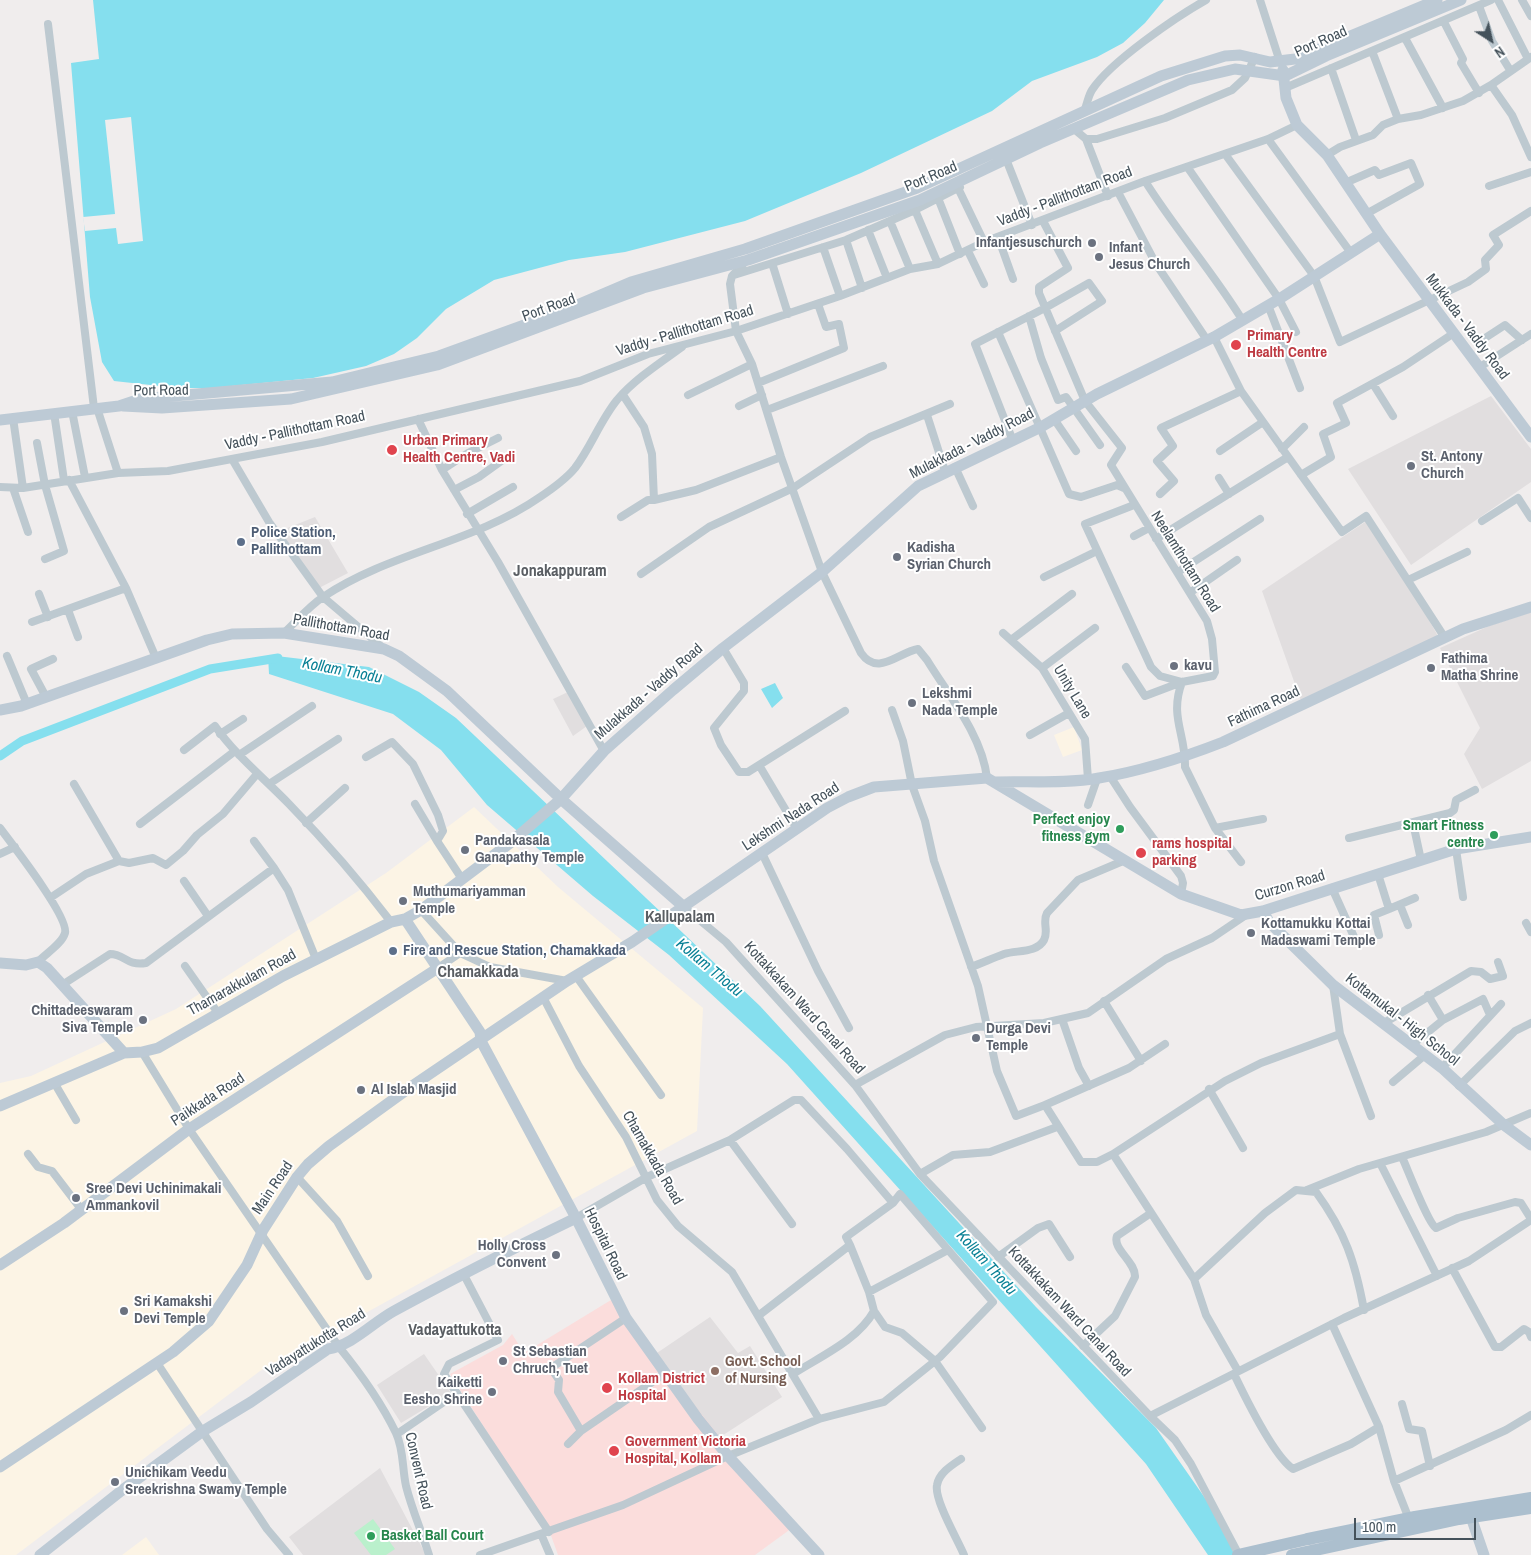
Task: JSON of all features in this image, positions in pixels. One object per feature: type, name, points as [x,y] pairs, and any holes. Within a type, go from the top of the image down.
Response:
[{"type":"main road","points":[[1292,1555],[1309,1545],[1336,1551],[1531,1498]]},
{"type":"main road","points":[[1239,1555],[1309,1545],[1409,1519],[1531,1508]]},
{"type":"street","points":[[1084,112],[1092,91],[1111,69],[1181,14],[1206,0]]},
{"type":"street","points":[[1260,0],[1285,76],[1286,98],[1297,126]]},
{"type":"street","name":"Port Road","points":[[746,254],[916,188],[1161,76],[1225,56],[1240,55],[1280,62],[1295,59],[1436,0]]},
{"type":"street","points":[[1285,88],[1444,22],[1491,0]]},
{"type":"street","points":[[1327,155],[1356,140],[1373,135],[1383,124],[1398,119],[1421,116],[1479,93],[1529,58],[1498,0]]},
{"type":"street","points":[[1522,0],[1531,16]]},
{"type":"street","name":"Port Road","points":[[0,420],[118,406],[154,408],[291,399],[437,365],[643,288],[920,200],[1006,159],[1188,80],[1236,69],[1285,76],[1326,56],[1455,1]]},
{"type":"street","points":[[1479,6],[1492,41],[1510,70]]},
{"type":"street","points":[[1444,22],[1463,58],[1461,63],[1479,93]]},
{"type":"street","points":[[48,24],[96,408],[118,473]]},
{"type":"street","points":[[1406,38],[1443,108]]},
{"type":"street","points":[[1372,51],[1398,119]]},
{"type":"street","points":[[1086,139],[1097,139],[1157,121],[1239,86],[1250,70],[1255,57]]},
{"type":"street","points":[[1331,68],[1356,140]]},
{"type":"street","points":[[1491,85],[1512,115],[1531,157]]},
{"type":"street","name":"Vaddy - Pallithottam Road","points":[[1,484],[13,488],[23,488],[118,473],[168,471],[322,442],[580,381],[648,354],[736,331],[818,304],[910,269],[938,264],[984,242],[1146,181],[1268,139],[1297,126]]},
{"type":"street","name":"Mukkada - Vaddy Road","points":[[1297,126],[1327,155],[1380,234],[1531,437]]},
{"type":"street","points":[[1074,129],[1086,139],[1108,196]]},
{"type":"street","points":[[1268,139],[1351,253]]},
{"type":"street","points":[[1225,154],[1314,276],[1340,342],[1468,282],[1486,269],[1486,260],[1499,245],[1493,235],[1531,211]]},
{"type":"street","points":[[1006,159],[1032,225]]},
{"type":"street","points":[[1345,183],[1375,170],[1379,175],[1411,163],[1420,184],[1366,214]]},
{"type":"street","points":[[732,276],[846,240],[915,210],[980,177],[989,167]]},
{"type":"street","points":[[1188,168],[1279,299],[1296,332]]},
{"type":"street","points":[[1490,186],[1531,172]]},
{"type":"street","points":[[1146,181],[1160,204],[1224,291],[1243,321]]},
{"type":"street","points":[[958,188],[984,242]]},
{"type":"street","points":[[1118,192],[1156,264],[1211,338],[1241,391],[1342,532],[1366,516],[1445,638]]},
{"type":"street","points":[[938,198],[960,254]]},
{"type":"street","points":[[915,210],[938,264]]},
{"type":"street","points":[[890,221],[910,269]]},
{"type":"street","points":[[1043,221],[1068,268],[1039,287],[1039,293],[1085,401]]},
{"type":"street","points":[[868,230],[887,278]]},
{"type":"street","name":"Mulakkada - Vaddy Road","points":[[510,843],[558,801],[604,751],[723,648],[822,572],[907,495],[950,469],[1041,427],[1085,401],[1176,353],[1211,338],[1243,321],[1380,234]]},
{"type":"street","points":[[998,237],[1013,280]]},
{"type":"street","points":[[846,240],[862,288]]},
{"type":"street","points":[[823,247],[840,296]]},
{"type":"street","points":[[968,251],[984,284]]},
{"type":"street","points":[[746,254],[732,276],[730,284],[736,331],[752,364],[781,458],[822,572],[867,662],[874,664],[891,661],[908,651],[918,649],[927,660],[974,735],[991,780]]},
{"type":"street","points":[[772,263],[788,314]]},
{"type":"street","points":[[1012,441],[975,344],[1045,308],[1088,283],[1102,301],[1055,331]]},
{"type":"street","points":[[758,383],[844,348],[839,324],[826,327],[818,304]]},
{"type":"street","points":[[1268,305],[1300,388]]},
{"type":"street","points":[[1029,316],[1040,358],[1058,400],[1066,398],[1100,445]]},
{"type":"street","points":[[1482,340],[1505,325],[1522,340]]},
{"type":"street","points":[[998,332],[1069,494],[1081,497],[1108,486],[1117,485],[1124,488]]},
{"type":"street","points":[[1301,475],[1331,457],[1323,434],[1346,423],[1337,403],[1403,367],[1454,333]]},
{"type":"street","points":[[1480,367],[1531,334]]},
{"type":"street","points":[[284,633],[306,610],[323,597],[351,581],[412,555],[479,531],[540,498],[575,468],[600,424],[623,394],[686,344]]},
{"type":"street","points":[[688,395],[752,364]]},
{"type":"street","points":[[767,410],[882,366]]},
{"type":"street","points":[[1372,384],[1393,416]]},
{"type":"street","points":[[1160,494],[1174,480],[1157,461],[1173,446],[1161,428],[1241,391]]},
{"type":"street","points":[[623,394],[644,427],[652,454],[654,500]]},
{"type":"street","points":[[739,406],[762,396]]},
{"type":"street","name":"Neelamthottam Road","points":[[1085,401],[1122,448],[1110,465],[1191,592],[1207,621],[1212,639],[1215,672],[1213,676],[1182,682]]},
{"type":"street","points":[[641,574],[710,527],[793,488],[870,437],[950,404]]},
{"type":"street","points":[[72,411],[85,477]]},
{"type":"street","points":[[54,413],[66,480],[126,588],[156,658]]},
{"type":"street","points":[[927,414],[950,469],[973,506]]},
{"type":"street","points":[[14,418],[23,488]]},
{"type":"street","points":[[418,419],[442,470],[479,531],[604,751]]},
{"type":"street","points":[[1054,419],[1076,450]]},
{"type":"street","points":[[1220,451],[1263,422]]},
{"type":"street","points":[[1282,449],[1304,427]]},
{"type":"street","points":[[442,470],[468,453],[498,438]]},
{"type":"street","points":[[37,443],[45,484],[64,551],[45,559]]},
{"type":"street","points":[[1156,539],[1288,457]]},
{"type":"street","points":[[621,517],[648,500],[696,490],[725,477],[781,458]]},
{"type":"street","points":[[232,459],[269,522],[323,597],[384,649]]},
{"type":"street","points":[[454,490],[504,459]]},
{"type":"street","points":[[1219,478],[1229,494]]},
{"type":"street","points":[[467,514],[513,487]]},
{"type":"street","points":[[13,488],[28,532]]},
{"type":"street","points":[[1482,521],[1518,498],[1531,518]]},
{"type":"street","points":[[1134,505],[1086,524],[1151,668],[1160,676],[1182,682]]},
{"type":"street","points":[[1178,572],[1260,518]]},
{"type":"street","points":[[1134,536],[1149,528]]},
{"type":"street","points":[[1044,577],[1097,551]]},
{"type":"street","points":[[1408,580],[1467,552]]},
{"type":"street","points":[[1191,592],[1237,560]]},
{"type":"street","points":[[32,622],[126,588]]},
{"type":"street","points":[[39,594],[48,617]]},
{"type":"street","points":[[1011,640],[1072,594]]},
{"type":"street","name":"Fathima Road","points":[[991,780],[1093,779],[1141,771],[1185,757],[1223,742],[1445,638],[1489,619],[1531,607]]},
{"type":"street","points":[[68,610],[78,637]]},
{"type":"street","points":[[1042,668],[1095,628]]},
{"type":"street","name":"Pallithottam Road","points":[[0,710],[46,698],[156,658],[232,634],[284,633],[384,649],[414,665],[447,691],[558,801],[679,910]]},
{"type":"street","name":"Unity Lane","points":[[1003,633],[1042,668],[1085,739],[1093,779]]},
{"type":"street","points":[[723,648],[744,683],[744,691],[715,725],[714,731],[739,772],[748,772],[845,711]]},
{"type":"street","points":[[7,656],[27,704]]},
{"type":"street","points":[[46,698],[31,669],[53,659]]},
{"type":"street","points":[[1126,667],[1145,696],[1182,682]]},
{"type":"street","points":[[1182,682],[1176,700],[1176,710],[1185,757],[1185,767],[1215,828],[1240,862]]},
{"type":"street","points":[[140,824],[237,753],[312,706]]},
{"type":"street","points":[[892,710],[903,741],[912,785],[925,821],[934,861],[971,967],[988,1027],[997,1071],[1016,1116],[1089,1086],[1141,1061],[1165,1044]]},
{"type":"street","points":[[1030,735],[1069,713]]},
{"type":"street","points":[[220,734],[243,719]]},
{"type":"street","points":[[184,750],[215,726],[237,753],[269,784],[355,876],[391,922]]},
{"type":"street","points":[[269,784],[338,739]]},
{"type":"street","points":[[366,757],[392,742],[413,764],[438,815],[443,831],[437,841]]},
{"type":"street","points":[[759,765],[797,829]]},
{"type":"street","points":[[50,898],[86,874],[119,861],[129,863],[152,858],[166,864],[184,851],[197,835],[223,814],[257,774]]},
{"type":"street","points":[[1110,776],[1130,807],[1181,876],[1183,883],[1181,894]]},
{"type":"street","points":[[1088,805],[1093,779]]},
{"type":"street","name":"Lekshmi Nada Road","points":[[679,910],[797,829],[848,797],[874,787],[991,780]]},
{"type":"street","name":"Curzon Road","points":[[991,780],[1123,861],[1181,894],[1241,914],[1263,911],[1456,849],[1531,837]]},
{"type":"street","points":[[74,784],[119,861]]},
{"type":"street","points":[[306,823],[345,788]]},
{"type":"street","points":[[1349,838],[1450,813],[1454,810],[1456,800],[1475,790]]},
{"type":"street","points":[[415,804],[462,879]]},
{"type":"street","points":[[1215,828],[1263,819]]},
{"type":"street","points":[[1413,823],[1421,860]]},
{"type":"street","points":[[0,828],[50,898],[66,932],[38,962],[26,964],[0,963]]},
{"type":"street","points":[[254,841],[288,890],[316,959]]},
{"type":"street","name":"Thamarakkulam Road","points":[[124,1053],[142,1052],[158,1048],[316,959],[391,922],[405,919],[421,910],[510,843]]},
{"type":"street","points":[[0,854],[15,847]]},
{"type":"street","points":[[1456,849],[1463,897]]},
{"type":"street","points":[[762,853],[818,971],[849,1028]]},
{"type":"street","points":[[971,967],[1006,953],[1032,949],[1043,942],[1046,936],[1044,918],[1078,880],[1123,861]]},
{"type":"street","points":[[62,985],[110,954],[118,955],[132,964],[146,962],[274,868]]},
{"type":"street","points":[[1378,874],[1389,909]]},
{"type":"street","points":[[184,881],[208,916]]},
{"type":"street","points":[[1332,888],[1355,939]]},
{"type":"street","points":[[1379,935],[1374,915],[1416,898]]},
{"type":"street","points":[[1400,905],[1408,925]]},
{"type":"street","points":[[421,910],[460,953],[490,967],[572,978],[661,1095]]},
{"type":"street","name":"Main Road","points":[[0,1467],[157,1363],[209,1321],[247,1264],[261,1234],[297,1177],[308,1164],[329,1146],[412,1086],[481,1042],[543,997],[632,942],[679,910]]},
{"type":"street","name":"Kottakkakam Ward Canal Road","points":[[679,910],[726,942],[855,1085],[920,1174],[999,1260],[1175,1440],[1191,1464],[1239,1555]]},
{"type":"street","name":"Kottamukal - High School","points":[[1263,911],[1269,922],[1333,985],[1425,1054],[1442,1068],[1458,1086],[1531,1145]]},
{"type":"street","points":[[855,1085],[945,1035],[976,1027],[1044,1023],[1088,1013],[1166,959],[1212,938],[1248,914]]},
{"type":"street","name":"Hospital Road","points":[[405,919],[480,1032],[481,1042],[576,1218],[626,1318],[664,1374],[728,1456],[819,1555]]},
{"type":"street","points":[[1526,923],[1531,932]]},
{"type":"street","points":[[438,968],[460,953]]},
{"type":"street","points":[[0,1106],[124,1053],[62,985],[38,962]]},
{"type":"street","points":[[1384,1023],[1471,971],[1481,972],[1490,979],[1503,976],[1498,962]]},
{"type":"street","points":[[184,966],[218,1013]]},
{"type":"street","name":"Paikkada Road","points":[[1,1263],[81,1209],[189,1129],[438,968]]},
{"type":"street","points":[[1333,985],[1340,1034],[1371,1116]]},
{"type":"street","points":[[1428,995],[1443,1020]]},
{"type":"street","name":"Chamakkada Road","points":[[543,997],[578,1066],[626,1137],[657,1200],[678,1226],[732,1272],[819,1419]]},
{"type":"street","points":[[1412,1045],[1443,1020],[1483,999],[1490,1015]]},
{"type":"street","points":[[1104,1001],[1141,1061]]},
{"type":"street","points":[[1442,1068],[1501,1004]]},
{"type":"street","points":[[1062,1019],[1079,1068],[1089,1086]]},
{"type":"street","points":[[1458,1086],[1515,1031],[1531,1023]]},
{"type":"street","points":[[1045,1105],[1057,1127],[1081,1162],[1097,1162],[1114,1154],[1209,1089],[1261,1063],[1340,1034]]},
{"type":"street","name":"Convent Road","points":[[142,1052],[189,1129],[340,1347],[367,1382],[397,1434],[402,1448],[403,1472],[408,1495],[429,1555]]},
{"type":"street","points":[[1393,1082],[1425,1054]]},
{"type":"street","points":[[55,1084],[76,1120]]},
{"type":"street","points":[[1209,1089],[1243,1148]]},
{"type":"street","points":[[576,1218],[647,1177],[730,1140],[794,1100],[801,1100],[847,1149],[893,1203]]},
{"type":"street","points":[[1307,1190],[1380,1163],[1504,1125],[1531,1113]]},
{"type":"street","points":[[920,1174],[953,1155],[990,1152],[1057,1127]]},
{"type":"street","points":[[730,1140],[792,1224]]},
{"type":"street","points":[[28,1154],[38,1167],[52,1171],[81,1209]]},
{"type":"street","points":[[1114,1154],[1194,1279],[1206,1315],[1236,1372],[1255,1416],[1283,1458],[1293,1469],[1351,1444],[1379,1427]]},
{"type":"street","points":[[1150,1416],[1332,1324],[1469,1261],[1531,1219],[1521,1203],[1515,1202],[1458,1218],[1436,1228],[1426,1216],[1424,1203],[1402,1157]]},
{"type":"street","points":[[1380,1163],[1437,1276]]},
{"type":"street","points":[[297,1177],[337,1221],[368,1276]]},
{"type":"street","points":[[1194,1279],[1265,1212],[1296,1190],[1307,1190],[1316,1192],[1336,1220],[1357,1269],[1364,1310]]},
{"type":"street","points":[[480,1555],[623,1505],[728,1456],[819,1419],[884,1402],[935,1361],[993,1304],[991,1296],[900,1194],[893,1203],[846,1237],[870,1292],[874,1311],[885,1327],[902,1333],[935,1361],[982,1428]]},
{"type":"street","points":[[1084,1346],[1116,1316],[1135,1277],[1134,1270],[1117,1245],[1117,1236],[1151,1213]]},
{"type":"street","name":"Vadayattukotta Road","points":[[41,1555],[121,1491],[203,1431],[251,1402],[328,1349],[340,1347],[391,1313],[463,1272],[576,1218]]},
{"type":"street","points":[[999,1260],[1038,1228],[1049,1224],[1070,1257]]},
{"type":"street","points":[[758,1316],[850,1245]]},
{"type":"street","points":[[870,1292],[948,1250]]},
{"type":"street","points":[[1452,1268],[1494,1347],[1501,1347],[1524,1329],[1529,1332],[1531,1337]]},
{"type":"street","points":[[463,1272],[498,1340],[449,1364],[444,1374],[545,1533],[550,1555]]},
{"type":"street","points":[[793,1374],[867,1324],[874,1311]]},
{"type":"street","points":[[581,1431],[558,1392],[559,1380],[551,1368],[626,1318]]},
{"type":"street","points":[[1332,1324],[1379,1427],[1394,1481],[1409,1519]]},
{"type":"street","points":[[157,1363],[267,1529],[289,1555]]},
{"type":"street","points":[[568,1444],[581,1431],[664,1374]]},
{"type":"street","points":[[397,1434],[457,1394]]},
{"type":"street","points":[[1402,1404],[1408,1429],[1422,1431],[1430,1466]]},
{"type":"street","points":[[1394,1481],[1506,1430],[1531,1416]]},
{"type":"street","points":[[961,1459],[944,1472],[937,1485],[939,1498],[964,1555]]},
{"type":"street","points":[[1471,1513],[1484,1555]]},
{"type":"shaded area","points":[[1491,396],[1531,449],[1531,482],[1411,565],[1348,469]]},
{"type":"shaded area","points":[[315,517],[348,573],[319,588],[280,531]]},
{"type":"shaded area","points":[[1368,520],[1439,638],[1301,701],[1262,591]]},
{"type":"shaded area","points":[[1531,612],[1531,761],[1482,789],[1464,754],[1480,728],[1440,648],[1489,626]]},
{"type":"shaded area","points":[[568,692],[587,726],[573,736],[553,699]]},
{"type":"shaded area","points":[[1074,727],[1082,750],[1063,757],[1054,735]]},
{"type":"shaded area","points":[[474,807],[558,887],[703,1008],[697,1131],[260,1371],[16,1555],[0,1555],[0,1083],[31,1076],[176,1009],[386,873]]},
{"type":"shaded area","name":"Government Victoria Hospital, Kollam","points":[[611,1300],[792,1528],[755,1555],[558,1555],[548,1527],[450,1374],[503,1345],[512,1334],[524,1353]]},
{"type":"shaded area","name":"Govt. School of Nursing","points":[[710,1317],[738,1353],[750,1346],[782,1397],[717,1439],[654,1355]]},
{"type":"shaded area","points":[[424,1354],[451,1393],[401,1423],[377,1385]]},
{"type":"shaded area","points":[[380,1468],[426,1555],[303,1555],[289,1537]]},
{"type":"shaded area","points":[[146,1537],[159,1555],[122,1555]]},
{"type":"green space","name":"Basket Ball Court","points":[[373,1519],[395,1549],[386,1555],[371,1555],[354,1533]]},
{"type":"water","points":[[93,0],[1164,0],[1145,23],[1123,43],[1097,57],[1032,81],[992,111],[861,173],[745,221],[625,252],[569,260],[494,280],[446,309],[417,338],[394,354],[366,366],[313,378],[211,388],[178,388],[114,381],[102,362],[90,297],[71,63],[99,59]]},
{"type":"water","points":[[268,655],[369,667],[419,692],[456,718],[760,1006],[1036,1307],[1156,1428],[1233,1538],[1239,1555],[1208,1555],[1146,1464],[787,1064],[669,955],[593,896],[487,805],[441,750],[393,714],[269,674]]},
{"type":"water","points":[[775,683],[783,698],[772,708],[761,689]]},
{"type":"pier","points":[[131,117],[143,241],[118,244],[116,228],[85,231],[83,217],[115,214],[105,120]]},
{"type":"waterway","name":"Kollam Thodu","points":[[0,756],[22,741],[210,669],[278,658]]},
{"type":"place","name":"Infantjesuschurch","points":[[1092,243]]},
{"type":"place","name":"Infant Jesus Church","points":[[1099,257]]},
{"type":"place","name":"Primary Health Centre","points":[[1236,345]]},
{"type":"place","name":"Urban Primary Health Centre, Vadi","points":[[392,450]]},
{"type":"place","name":"St. Antony Church","points":[[1411,466]]},
{"type":"place","name":"Police Station, Pallithottam","points":[[241,542]]},
{"type":"place","name":"Kadisha Syrian Church","points":[[897,557]]},
{"type":"place","name":"kavu","points":[[1174,666]]},
{"type":"place","name":"Fathima Matha Shrine","points":[[1431,668]]},
{"type":"place","name":"Lekshmi Nada Temple","points":[[912,703]]},
{"type":"place","name":"Perfect enjoy fitness gym","points":[[1120,829]]},
{"type":"place","name":"Smart Fitness centre","points":[[1494,835]]},
{"type":"place","name":"Pandakasala Ganapathy Temple","points":[[465,850]]},
{"type":"place","name":"rams hospital parking","points":[[1141,853]]},
{"type":"place","name":"Muthumariyamman Temple","points":[[403,901]]},
{"type":"place","name":"Kottamukku Kottai Madaswami Temple","points":[[1251,933]]},
{"type":"place","name":"Fire and Rescue Station, Chamakkada","points":[[393,951]]},
{"type":"place","name":"Chittadeeswaram Siva Temple","points":[[143,1020]]},
{"type":"place","name":"Durga Devi Temple","points":[[976,1038]]},
{"type":"place","name":"Al Islab Masjid","points":[[361,1090]]},
{"type":"place","name":"Sree Devi Uchinimakali Ammankovil","points":[[76,1198]]},
{"type":"place","name":"Holly Cross Convent","points":[[556,1255]]},
{"type":"place","name":"Sri Kamakshi Devi Temple","points":[[124,1311]]},
{"type":"place","name":"St Sebastian Chruch, Tuet","points":[[503,1361]]},
{"type":"place","name":"Govt. School of Nursing","points":[[715,1371]]},
{"type":"place","name":"Kollam District Hospital","points":[[607,1388]]},
{"type":"place","name":"Kaiketti Eesho Shrine","points":[[492,1392]]},
{"type":"place","name":"Government Victoria Hospital, Kollam","points":[[614,1451]]},
{"type":"place","name":"Unichikam Veedu Sreekrishna Swamy Temple","points":[[115,1482]]},
{"type":"place","name":"Basket Ball Court","points":[[371,1536]]},
{"type":"district","name":"Jonakappuram","points":[[560,572]]},
{"type":"district","name":"Kallupalam","points":[[680,918]]},
{"type":"district","name":"Chamakkada","points":[[478,973]]},
{"type":"district","name":"Vadayattukotta","points":[[455,1331]]}]
